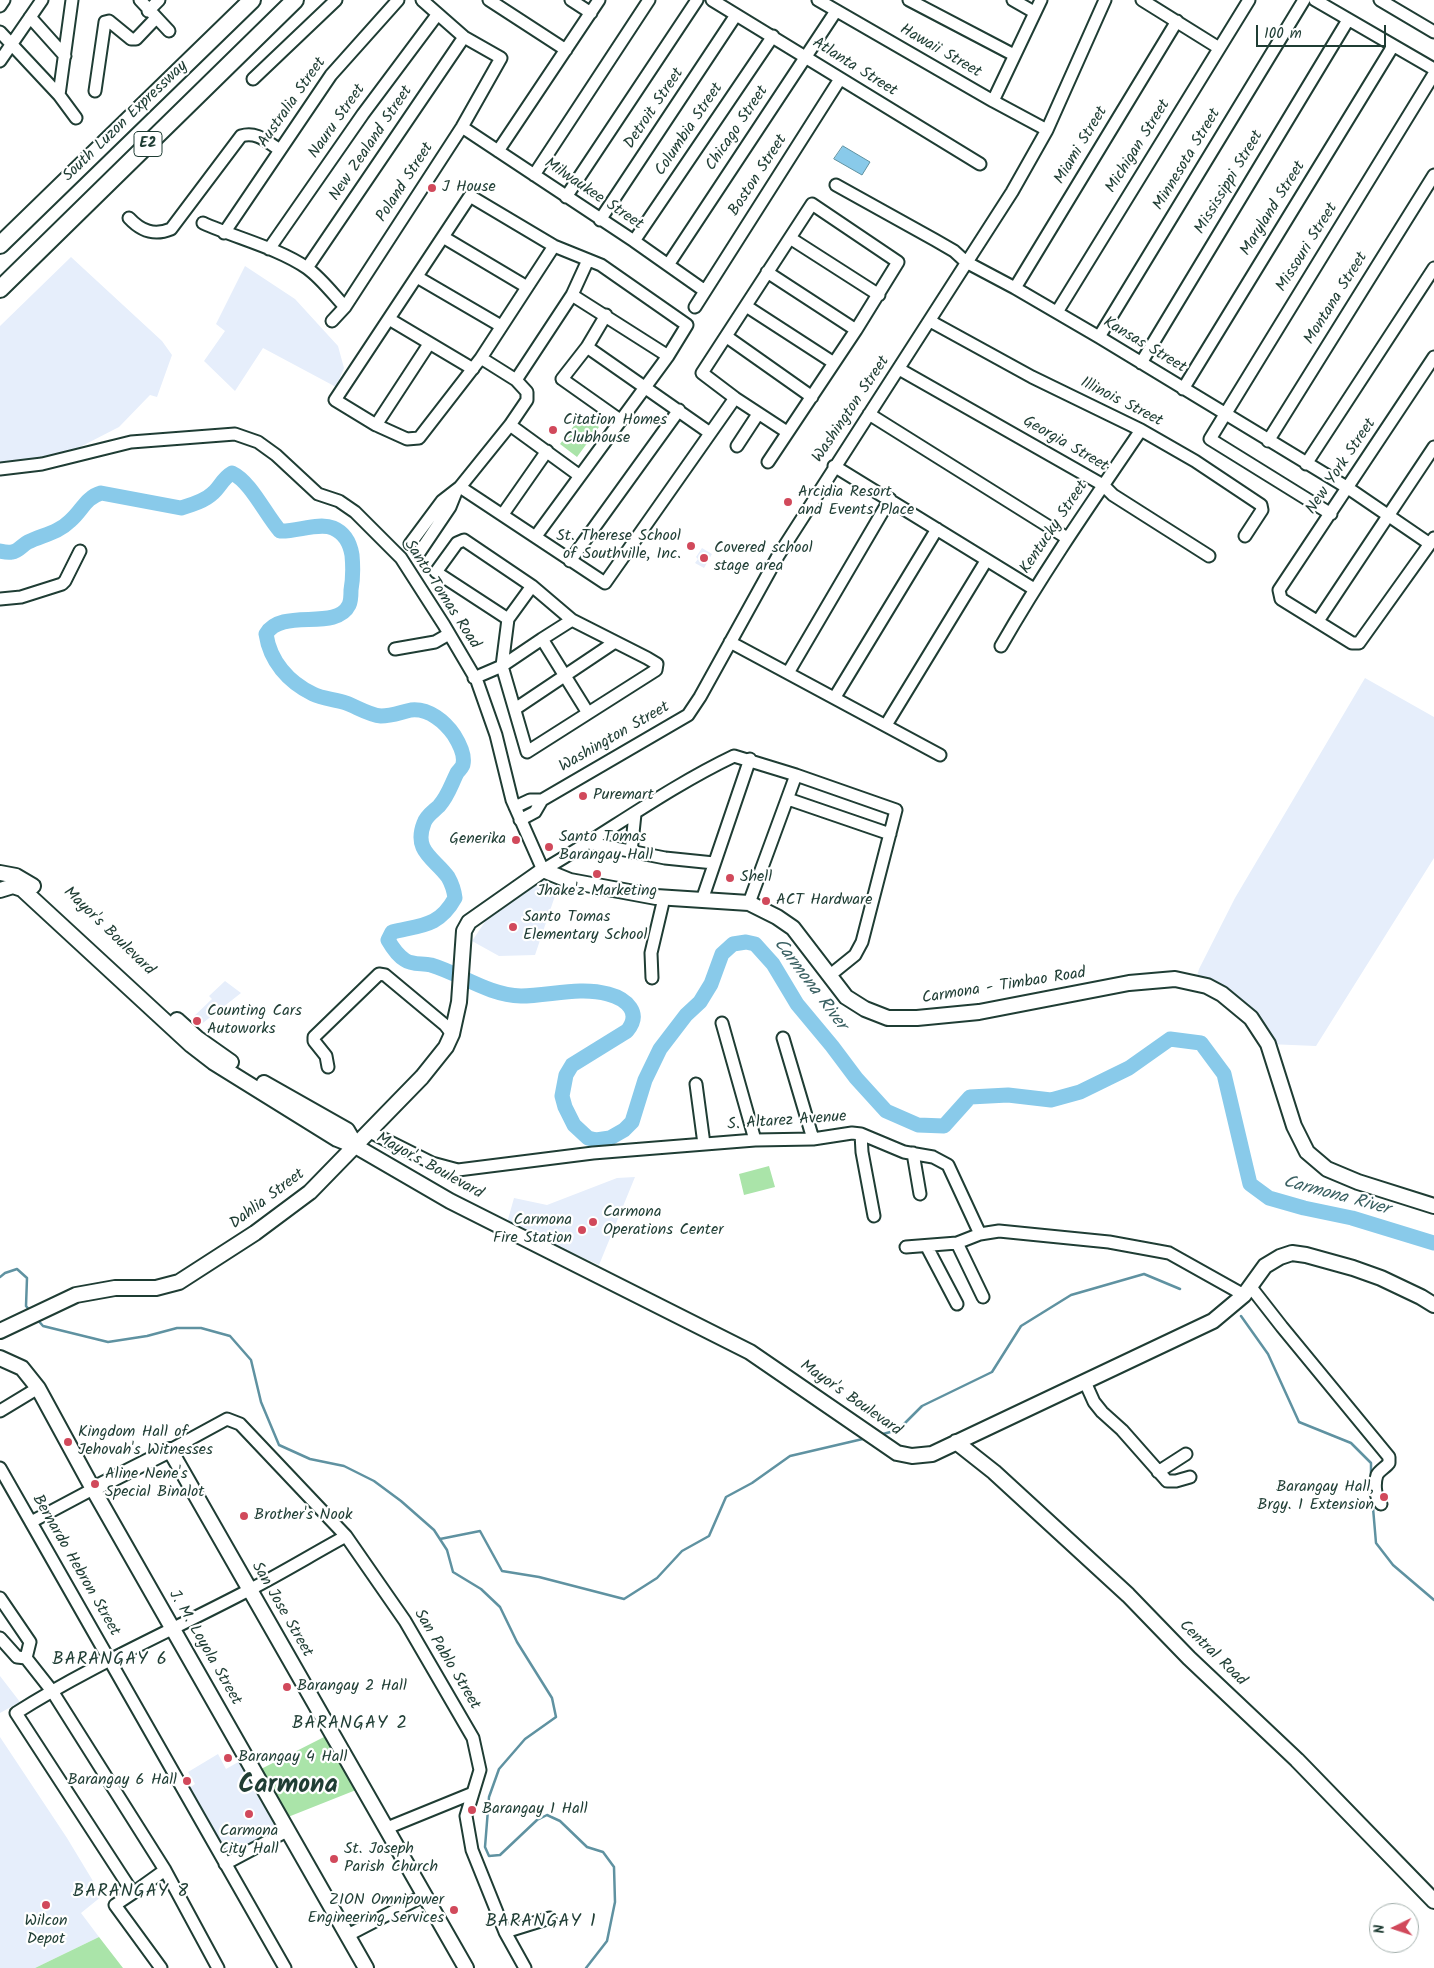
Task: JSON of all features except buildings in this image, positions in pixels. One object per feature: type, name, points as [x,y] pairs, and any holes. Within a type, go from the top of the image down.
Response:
[{"type":"highway","name":"South Luzon Expressway","points":[[0,245],[252,0]]},
{"type":"highway","name":"South Luzon Expressway","points":[[0,289],[295,0]]},
{"type":"main road","name":"Carmona - Timbao Road","points":[[543,870],[570,881],[614,891],[664,898],[749,902],[793,928],[846,997],[865,1009],[888,1018],[917,1018],[979,1012],[1128,983],[1175,979],[1207,986],[1222,994],[1251,1018],[1268,1044],[1294,1126],[1307,1152],[1327,1169],[1358,1182],[1434,1206]]},
{"type":"main road","name":"Dahlia Street","points":[[0,1331],[76,1295],[115,1288],[156,1288],[179,1282],[256,1233],[310,1192],[357,1147],[422,1077],[446,1047],[452,1034],[462,978],[464,931],[469,922],[543,870]]},
{"type":"main road","name":"Mayor's Boulevard","points":[[0,873],[16,876],[39,890],[197,1038],[276,1090],[346,1130],[357,1147]]},
{"type":"main road","name":"Mayor's Boulevard","points":[[0,890],[14,886],[22,889],[34,898],[198,1051],[337,1139],[357,1147],[450,1200],[750,1352],[871,1437],[897,1453],[912,1456],[932,1454],[1213,1321],[1247,1290],[1265,1266],[1280,1257],[1292,1253],[1353,1268],[1381,1278],[1434,1305]]},
{"type":"main road","name":"J. M. Loyola Street","points":[[0,1358],[22,1368],[38,1388],[93,1489],[366,1968]]},
{"type":"main road","name":"Central Road","points":[[956,1442],[1000,1478],[1128,1595],[1188,1658],[1297,1760],[1434,1901]]},
{"type":"main road","points":[[93,1489],[170,1450]]},
{"type":"main road","name":"San Jose Street","points":[[170,1450],[466,1968]]},
{"type":"street","points":[[0,6],[4,0]]},
{"type":"street","points":[[0,61],[42,0]]},
{"type":"street","points":[[59,95],[72,0]]},
{"type":"street","points":[[140,0],[169,31]]},
{"type":"street","points":[[94,91],[104,22],[109,21],[131,39],[136,39],[159,0]]},
{"type":"street","points":[[253,79],[336,0]]},
{"type":"street","name":"Australia Street","points":[[224,233],[331,74],[398,0]]},
{"type":"street","points":[[422,0],[464,37]]},
{"type":"street","points":[[489,0],[566,50]]},
{"type":"street","points":[[571,0],[591,13]]},
{"type":"street","points":[[498,151],[599,0]]},
{"type":"street","points":[[534,175],[649,0]]},
{"type":"street","points":[[566,197],[697,0]]},
{"type":"street","name":"Atlanta Street","points":[[712,0],[980,164]]},
{"type":"street","name":"Hawaii Street","points":[[818,0],[1047,130]]},
{"type":"street","points":[[909,0],[1014,55]]},
{"type":"street","points":[[1013,0],[1034,12]]},
{"type":"street","points":[[993,101],[1041,0]]},
{"type":"street","name":"Washington Street","points":[[520,820],[535,812],[542,800],[688,715],[778,556],[834,466],[899,370],[1012,192],[1047,130],[1105,0]]},
{"type":"street","points":[[1142,0],[1219,48]]},
{"type":"street","name":"Michigan Street","points":[[1056,312],[1249,0]]},
{"type":"street","name":"Minnesota Street","points":[[1099,337],[1304,0]]},
{"type":"street","points":[[1315,0],[1434,69]]},
{"type":"street","points":[[1380,0],[1397,4],[1434,32]]},
{"type":"street","name":"Chicago Street","points":[[668,265],[836,11]]},
{"type":"street","name":"Nauru Street","points":[[269,249],[362,114],[437,15]]},
{"type":"street","name":"Detroit Street","points":[[600,220],[736,15]]},
{"type":"street","points":[[30,17],[65,56]]},
{"type":"street","name":"Mississippi Street","points":[[1141,362],[1348,20]]},
{"type":"street","name":"Miami Street","points":[[1014,288],[1177,21]]},
{"type":"street","points":[[0,32],[59,95],[76,118]]},
{"type":"street","name":"Columbia Street","points":[[634,241],[772,36]]},
{"type":"street","name":"Poland Street","points":[[332,321],[346,307],[462,127],[501,58],[464,37]]},
{"type":"street","name":"New Zealand Street","points":[[307,268],[464,37]]},
{"type":"street","name":"Maryland Street","points":[[1183,389],[1393,46]]},
{"type":"street","name":"Missouri Street","points":[[1331,514],[1210,438],[1434,74]]},
{"type":"street","name":"Boston Street","points":[[695,307],[840,79]]},
{"type":"street","name":"Milwaukee Street","points":[[462,127],[634,241],[705,291]]},
{"type":"street","points":[[129,218],[136,226],[150,233],[164,232],[171,229],[242,136],[257,135],[280,150]]},
{"type":"street","name":"Montana Street","points":[[1268,441],[1434,174]]},
{"type":"street","name":"Kansas Street","points":[[836,184],[954,251],[966,262],[1141,362],[1224,415],[1348,488],[1432,541]]},
{"type":"street","points":[[536,536],[668,356],[687,325],[601,265],[554,246],[470,196],[335,400],[376,425],[407,439],[419,438],[482,358],[554,246]]},
{"type":"street","points":[[768,462],[856,330],[898,262],[812,204],[702,373],[758,414],[787,432]]},
{"type":"street","points":[[203,223],[224,233],[269,249],[307,268],[346,307]]},
{"type":"street","points":[[444,237],[527,287]]},
{"type":"street","points":[[790,238],[878,295]]},
{"type":"street","points":[[516,380],[572,295],[588,260]]},
{"type":"street","points":[[1306,464],[1434,268]]},
{"type":"street","points":[[767,272],[856,330]]},
{"type":"street","points":[[416,277],[501,326]]},
{"type":"street","points":[[572,295],[668,356]]},
{"type":"street","points":[[746,306],[834,363]]},
{"type":"street","points":[[606,315],[587,347],[562,379],[620,420]]},
{"type":"street","points":[[389,319],[473,369]]},
{"type":"street","name":"Illinois Street","points":[[930,321],[1032,377],[1141,430],[1195,461],[1261,505],[1262,510],[1245,536]]},
{"type":"street","points":[[727,336],[812,397]]},
{"type":"street","points":[[376,425],[429,344]]},
{"type":"street","points":[[587,347],[710,433]]},
{"type":"street","name":"New York Street","points":[[1318,621],[1281,599],[1279,590],[1434,357]]},
{"type":"street","points":[[404,562],[426,532],[442,501],[458,490],[510,425],[527,400],[527,392],[516,380],[482,358]]},
{"type":"street","name":"Georgia Street","points":[[899,370],[1104,485],[1113,495],[1209,556]]},
{"type":"street","points":[[458,490],[503,514],[605,583],[735,398]]},
{"type":"street","points":[[570,561],[679,410]]},
{"type":"street","points":[[737,446],[758,414]]},
{"type":"street","points":[[869,414],[1067,538]]},
{"type":"street","points":[[510,425],[580,476]]},
{"type":"street","name":"Kentucky Street","points":[[1001,646],[1034,589],[1067,538],[1141,430]]},
{"type":"street","name":"Santo Tomas Road","points":[[0,469],[42,464],[131,442],[235,434],[258,442],[276,455],[318,494],[338,501],[355,512],[404,562],[474,678],[496,735],[515,807],[543,870]]},
{"type":"street","points":[[1432,541],[1359,643],[1356,644],[1318,621],[1434,447]]},
{"type":"street","points":[[503,514],[547,451]]},
{"type":"street","points":[[834,466],[1034,589]]},
{"type":"street","points":[[788,673],[890,499]]},
{"type":"street","points":[[835,697],[937,529]]},
{"type":"street","points":[[508,620],[436,572],[457,543],[464,540],[532,586],[572,620],[656,664],[656,670],[527,752],[502,666],[508,620],[532,586]]},
{"type":"street","points":[[0,600],[21,597],[62,584],[65,582],[80,551]]},
{"type":"street","points":[[886,725],[986,561]]},
{"type":"street","points":[[474,678],[502,666],[572,620]]},
{"type":"street","points":[[395,649],[436,642],[449,634]]},
{"type":"street","points":[[542,640],[588,713]]},
{"type":"street","points":[[515,709],[616,642]]},
{"type":"street","points":[[730,642],[940,755]]},
{"type":"street","points":[[543,870],[590,843],[708,768],[734,756],[750,759],[896,810],[862,942],[855,955],[828,976]]},
{"type":"street","points":[[702,900],[750,759]]},
{"type":"street","points":[[749,902],[796,775]]},
{"type":"street","points":[[788,799],[890,834]]},
{"type":"street","name":"Washington Street","points":[[515,807],[530,800],[542,800]]},
{"type":"street","points":[[631,852],[635,814]]},
{"type":"street","points":[[590,843],[665,858],[714,863]]},
{"type":"street","points":[[652,978],[651,953],[664,898]]},
{"type":"street","points":[[328,1067],[326,1056],[314,1041],[314,1037],[380,974],[385,975],[445,1025],[452,1034]]},
{"type":"street","points":[[722,1023],[755,1140]]},
{"type":"street","points":[[782,1038],[813,1139]]},
{"type":"street","points":[[696,1084],[704,1144]]},
{"type":"street","name":"S. Altarez Avenue","points":[[370,1132],[432,1163],[458,1170],[592,1152],[755,1140],[813,1139],[852,1133],[861,1134],[904,1152],[933,1157],[948,1165],[980,1234]]},
{"type":"street","points":[[861,1134],[862,1152],[874,1216]]},
{"type":"street","points":[[913,1153],[920,1194]]},
{"type":"street","points":[[906,1247],[927,1247],[958,1243],[980,1234],[999,1231],[1100,1241],[1169,1253],[1247,1290],[1282,1327],[1389,1457],[1389,1463],[1378,1474],[1376,1498],[1381,1504]]},
{"type":"street","points":[[958,1243],[983,1297]]},
{"type":"street","points":[[927,1247],[957,1304]]},
{"type":"street","points":[[1085,1382],[1094,1402],[1102,1412],[1122,1430],[1167,1481],[1176,1481],[1190,1477]]},
{"type":"street","points":[[0,1411],[38,1388]]},
{"type":"street","name":"San Pablo Street","points":[[170,1450],[227,1419],[240,1424],[346,1536],[405,1621],[473,1738],[480,1770],[466,1816],[472,1850],[505,1932],[525,1968]]},
{"type":"street","points":[[1158,1472],[1186,1454]]},
{"type":"street","name":"Bernardo Hebron Street","points":[[0,1468],[285,1968]]},
{"type":"street","points":[[31,1522],[93,1489]]},
{"type":"street","points":[[133,1893],[16,1713],[52,1691],[172,1628],[250,1590],[346,1536]]},
{"type":"street","points":[[0,1598],[30,1642],[26,1658]]},
{"type":"street","points":[[0,1638],[18,1657],[26,1658],[52,1691],[164,1870],[218,1968]]},
{"type":"street","points":[[387,1828],[473,1793]]},
{"type":"street","points":[[226,1864],[288,1831]]},
{"type":"street","points":[[160,1968],[114,1905],[164,1870]]},
{"type":"street","points":[[348,1935],[425,1895]]},
{"type":"street","points":[[505,1932],[550,1918]]},
{"type":"shaded area","points":[[71,257],[162,341],[172,355],[157,397],[150,395],[119,427],[80,447],[53,455],[0,463],[0,326]]},
{"type":"shaded area","points":[[245,266],[295,299],[338,346],[344,368],[336,387],[263,348],[235,391],[204,361],[225,331],[216,324]]},
{"type":"shaded area","name":"Covered school stage area","points":[[702,548],[712,554],[704,568],[695,563],[698,559],[696,557]]},
{"type":"shaded area","points":[[1365,678],[1434,717],[1434,858],[1316,1046],[1268,1044],[1251,1017],[1195,984],[1199,969],[1235,898]]},
{"type":"shaded area","name":"Santo Tomas Elementary School","points":[[537,878],[558,887],[535,955],[499,956],[472,941],[491,913]]},
{"type":"shaded area","name":"Counting Cars Autoworks","points":[[225,981],[241,993],[199,1026],[191,1019],[212,999],[209,996]]},
{"type":"shaded area","points":[[635,1177],[599,1265],[507,1223],[514,1198],[547,1205],[617,1178]]},
{"type":"shaded area","points":[[0,1676],[20,1702],[0,1713]]},
{"type":"shaded area","name":"Wilcon Depot","points":[[0,1737],[67,1838],[102,1896],[81,1913],[99,1937],[35,1968],[0,1968]]},
{"type":"shaded area","points":[[218,1754],[226,1769],[240,1761],[280,1830],[228,1858],[188,1789],[195,1784],[188,1772]]},
{"type":"green space","points":[[583,414],[599,427],[577,457],[560,444]]},
{"type":"green space","points":[[769,1166],[775,1187],[744,1195],[739,1174]]},
{"type":"green space","points":[[326,1736],[356,1790],[288,1817],[261,1769]]},
{"type":"green space","points":[[99,1937],[123,1968],[35,1968]]},
{"type":"water","points":[[843,146],[870,162],[862,175],[834,159]]},
{"type":"waterway","name":"Carmona River","points":[[0,551],[14,551],[28,542],[60,528],[74,517],[91,498],[101,493],[181,508],[210,496],[226,477],[232,473],[239,477],[252,491],[280,531],[327,526],[337,530],[344,536],[350,546],[352,555],[353,572],[349,605],[342,613],[333,617],[296,620],[274,626],[266,634],[268,644],[276,662],[288,677],[313,694],[346,703],[368,713],[381,716],[411,710],[424,711],[436,717],[454,735],[460,745],[463,765],[442,802],[425,820],[421,841],[427,853],[448,877],[453,887],[455,898],[436,920],[420,926],[392,932],[388,940],[397,953],[408,962],[431,965],[497,992],[509,995],[532,996],[587,991],[615,996],[626,1003],[633,1013],[633,1018],[627,1031],[572,1065],[566,1075],[562,1096],[565,1107],[574,1125],[588,1138],[596,1140],[610,1138],[624,1130],[632,1122],[645,1080],[660,1049],[686,1015],[700,1002],[711,984],[722,954],[733,944],[746,942],[755,944],[773,964],[797,1004],[856,1078],[886,1111],[918,1125],[944,1126],[970,1097],[1008,1095],[1051,1100],[1080,1092],[1129,1068],[1170,1039],[1201,1043],[1224,1074],[1250,1184],[1269,1198],[1304,1208],[1352,1218],[1434,1243]]},
{"type":"waterway","points":[[0,1277],[17,1269],[27,1278],[26,1306],[31,1312]]},
{"type":"waterway","points":[[879,1435],[898,1430],[922,1406],[992,1372],[1021,1326],[1071,1295],[1144,1274],[1180,1289]]},
{"type":"waterway","points":[[1241,1316],[1268,1354],[1299,1422],[1351,1443],[1371,1463],[1371,1476]]},
{"type":"waterway","points":[[36,1318],[43,1326],[108,1342],[147,1336],[177,1328],[201,1328],[230,1336],[251,1360],[261,1402],[279,1445],[310,1459],[344,1466],[374,1481],[401,1501],[434,1530],[447,1550],[453,1572],[481,1589],[500,1607],[517,1642],[552,1698],[556,1717],[525,1739],[499,1769],[489,1797],[485,1847],[489,1856],[500,1855],[537,1820],[547,1815],[560,1821],[587,1847],[603,1852],[614,1867],[615,1902],[607,1941],[586,1968]]},
{"type":"waterway","points":[[440,1539],[480,1531],[502,1571],[539,1577],[624,1599],[657,1578],[682,1551],[709,1536],[726,1497],[752,1483],[790,1456],[867,1438]]},
{"type":"waterway","points":[[1372,1496],[1376,1543],[1393,1565],[1434,1600]]},
{"type":"place","name":"J House","points":[[432,188]]},
{"type":"place","name":"Citation Homes Clubhouse","points":[[553,430]]},
{"type":"place","name":"Arcidia Resort and Events Place","points":[[788,502]]},
{"type":"place","name":"St. Therese School of Southville, Inc.","points":[[691,546]]},
{"type":"place","name":"Covered school stage area","points":[[704,558]]},
{"type":"place","name":"Puremart","points":[[583,796]]},
{"type":"place","name":"Generika","points":[[516,840]]},
{"type":"place","name":"Santo Tomas Barangay Hall","points":[[549,847]]},
{"type":"place","name":"Jhake'z Marketing","points":[[597,874]]},
{"type":"place","name":"Shell","points":[[730,878]]},
{"type":"place","name":"ACT Hardware","points":[[766,901]]},
{"type":"place","name":"Santo Tomas Elementary School","points":[[513,927]]},
{"type":"place","name":"Counting Cars Autoworks","points":[[197,1021]]},
{"type":"place","name":"Carmona Operations Center","points":[[593,1222]]},
{"type":"place","name":"Carmona Fire Station","points":[[582,1230]]},
{"type":"place","name":"Kingdom Hall of Jehovah's Witnesses","points":[[68,1442]]},
{"type":"place","name":"Aline Nene's Special Binalot","points":[[95,1484]]},
{"type":"place","name":"Barangay Hall, Brgy. 1 Extension","points":[[1384,1497]]},
{"type":"place","name":"Brother's Nook","points":[[244,1516]]},
{"type":"place","name":"Barangay 2 Hall","points":[[287,1687]]},
{"type":"place","name":"Barangay 4 Hall","points":[[228,1758]]},
{"type":"place","name":"Barangay 6 Hall","points":[[187,1781]]},
{"type":"place","name":"Barangay 1 Hall","points":[[472,1810]]},
{"type":"place","name":"Carmona City Hall","points":[[249,1814]]},
{"type":"place","name":"St. Joseph Parish Church","points":[[334,1859]]},
{"type":"place","name":"Wilcon Depot","points":[[46,1905]]},
{"type":"place","name":"ZION Omnipower Engineering Services","points":[[454,1910]]},
{"type":"district","name":"BARANGAY 6","points":[[110,1661]]},
{"type":"district","name":"BARANGAY 2","points":[[350,1725]]},
{"type":"district","name":"Carmona","points":[[288,1788]]},
{"type":"district","name":"BARANGAY 8","points":[[131,1893]]},
{"type":"district","name":"BARANGAY 1","points":[[541,1923]]}]
